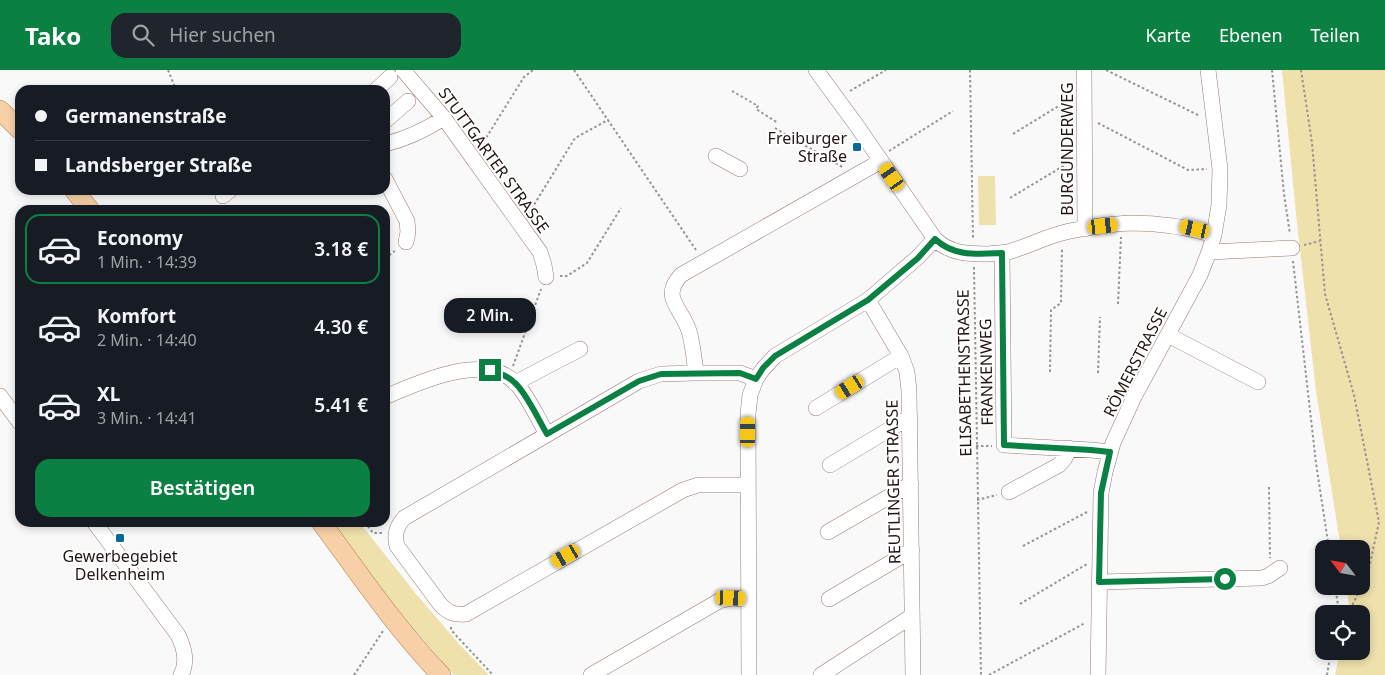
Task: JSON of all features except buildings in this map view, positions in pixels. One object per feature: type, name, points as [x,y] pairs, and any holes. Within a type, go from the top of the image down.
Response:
[{"type":"main road","points":[[0,110],[15,125]]},
{"type":"main road","points":[[78,195],[86,205]]},
{"type":"main road","points":[[325,527],[392,619],[441,675]]},
{"type":"street","points":[[816,70],[935,239],[948,249],[973,254],[1002,253],[1062,233],[1085,228],[1131,223],[1181,226],[1214,235]]},
{"type":"street","name":"BURGUNDERWEG","points":[[1084,70],[1085,228]]},
{"type":"street","name":"RÖMERSTRASSE","points":[[1098,675],[1101,493],[1110,452],[1134,397],[1200,275],[1214,235],[1220,205],[1220,169],[1212,116],[1208,70]]},
{"type":"street","name":"STUTTGARTER STRASSE","points":[[407,74],[444,118],[540,252],[546,277]]},
{"type":"street","points":[[386,85],[407,74]]},
{"type":"street","points":[[390,117],[408,101]]},
{"type":"street","points":[[390,142],[414,135],[444,118]]},
{"type":"street","points":[[716,156],[740,169]]},
{"type":"street","points":[[696,373],[688,327],[672,299],[671,291],[674,282],[681,275],[856,175],[880,159]]},
{"type":"street","points":[[390,189],[407,221],[408,232],[406,242]]},
{"type":"street","points":[[749,675],[748,414],[750,396],[756,379],[763,368],[775,356],[868,300],[918,258],[935,239]]},
{"type":"street","points":[[1209,252],[1292,248]]},
{"type":"street","name":"FRANKENWEG","points":[[1002,253],[1004,445],[1069,448]]},
{"type":"street","name":"REUTLINGER STRASSE","points":[[868,300],[901,356],[907,372],[910,417],[913,675]]},
{"type":"street","points":[[1168,335],[1258,382]]},
{"type":"street","points":[[512,380],[580,349]]},
{"type":"street","points":[[816,408],[901,356]]},
{"type":"street","points":[[390,395],[416,384],[459,372],[476,369],[490,370],[512,380],[521,390],[547,434]]},
{"type":"street","points":[[748,485],[698,486],[683,490],[466,614],[458,615],[452,613],[440,604],[397,546],[395,539],[395,532],[404,518],[639,381],[661,374],[696,373],[740,373],[756,379]]},
{"type":"street","points":[[0,396],[15,416]]},
{"type":"street","points":[[830,465],[910,417]]},
{"type":"street","points":[[1009,492],[1059,465],[1065,458],[1069,448],[1110,452]]},
{"type":"street","points":[[828,532],[911,484]]},
{"type":"street","points":[[98,527],[178,635],[184,647],[183,672],[181,675]]},
{"type":"street","points":[[829,599],[912,550]]},
{"type":"street","points":[[1099,582],[1262,578],[1280,568]]},
{"type":"street","points":[[591,675],[719,601],[731,598],[748,599]]},
{"type":"street","points":[[822,675],[912,616]]},
{"type":"path","points":[[168,70],[174,85]]},
{"type":"path","points":[[473,159],[524,77],[533,70]]},
{"type":"path","points":[[574,70],[704,262]]},
{"type":"path","points":[[850,91],[886,70]]},
{"type":"path","name":"ELISABETHENSTRASSE","points":[[970,70],[980,675]]},
{"type":"path","points":[[1106,70],[1198,116],[1212,116]]},
{"type":"path","points":[[1272,70],[1284,194],[1292,248],[1316,463],[1328,540]]},
{"type":"path","points":[[1301,70],[1312,143],[1325,294],[1354,395],[1379,522],[1368,573],[1352,605]]},
{"type":"path","points":[[1013,134],[1084,90]]},
{"type":"path","points":[[732,91],[758,106],[756,109],[778,123]]},
{"type":"path","points":[[880,159],[953,111]]},
{"type":"path","points":[[1085,116],[1188,170],[1220,169]]},
{"type":"path","points":[[521,226],[575,138],[608,120]]},
{"type":"path","points":[[775,128],[856,175]]},
{"type":"path","points":[[1010,198],[1085,154]]},
{"type":"path","points":[[512,380],[546,277],[567,276],[588,263],[621,208]]},
{"type":"path","points":[[1118,304],[1122,224]]},
{"type":"path","points":[[1050,372],[1051,310],[1061,303],[1062,233]]},
{"type":"path","points":[[1098,373],[1100,317]]},
{"type":"path","points":[[1269,487],[1269,557],[1280,568]]},
{"type":"path","points":[[977,500],[1009,492]]},
{"type":"path","points":[[1023,546],[1101,504]]},
{"type":"path","points":[[369,527],[373,533],[395,532]]},
{"type":"path","points":[[1020,604],[1100,556]]},
{"type":"path","points":[[452,613],[451,630],[493,675]]},
{"type":"path","points":[[990,675],[1098,616]]},
{"type":"path","points":[[354,675],[392,619]]},
{"type":"path","points":[[1327,675],[1330,660]]},
{"type":"shaded area","points":[[1282,70],[1385,70],[1385,675],[1335,675],[1338,660],[1370,660],[1370,605],[1349,605],[1348,595],[1370,595],[1370,540],[1340,540],[1316,391]]},
{"type":"shaded area","points":[[978,176],[995,176],[996,225],[979,225]]},
{"type":"shaded area","points":[[334,527],[363,527],[416,594],[459,644],[489,675],[454,675],[377,587]]},
{"type":"place","name":"Freiburger Straße","points":[[857,147]]},
{"type":"place","name":"Gewerbegebiet Delkenheim","points":[[120,538]]},
{"type":"route","points":[[490,370],[500,373],[515,383],[547,434],[639,381],[661,374],[740,373],[756,379],[763,368],[775,356],[868,300],[918,258],[935,239],[948,249],[961,253],[1002,253],[1004,445],[1110,452],[1101,493],[1099,582],[1225,579]]}]
